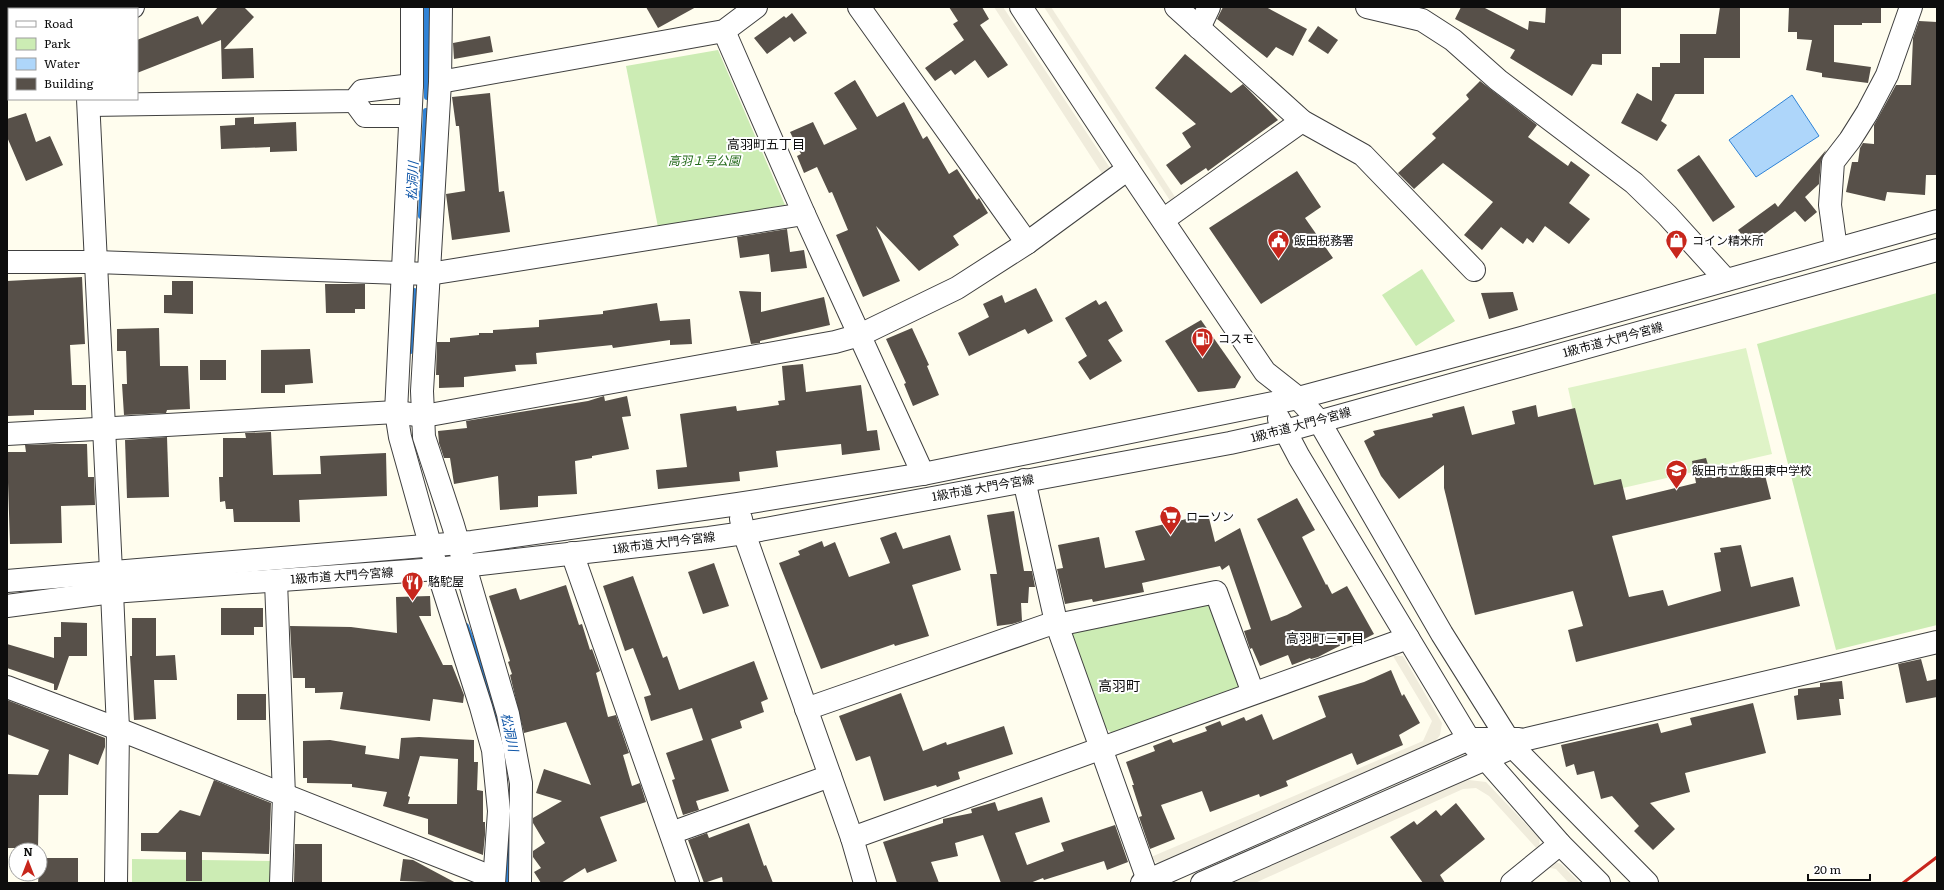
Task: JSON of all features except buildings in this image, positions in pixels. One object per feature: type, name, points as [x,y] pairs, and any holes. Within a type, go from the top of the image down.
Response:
[{"type":"street","points":[[7,687],[118,729],[494,881],[499,811],[493,750],[482,707],[437,569],[400,437],[396,412],[411,102],[412,7]]},
{"type":"street","points":[[441,7],[439,104],[422,391],[424,436],[508,714],[521,783],[520,883]]},
{"type":"street","points":[[440,82],[724,31],[756,7]]},
{"type":"street","points":[[859,7],[1027,243]]},
{"type":"street","points":[[1021,7],[1265,372],[1298,398],[1319,421],[1442,634],[1515,741],[1647,883]]},
{"type":"street","points":[[1176,7],[1302,121],[1363,155],[1474,270]]},
{"type":"street","points":[[1199,28],[1209,7]]},
{"type":"street","points":[[1367,7],[1422,20],[1453,40],[1498,80],[1634,183],[1667,215],[1726,280]]},
{"type":"street","points":[[1836,249],[1830,205],[1833,162],[1850,140],[1867,113],[1886,75],[1911,7]]},
{"type":"street","points":[[724,31],[804,214],[923,474]]},
{"type":"street","points":[[354,101],[362,91],[411,102],[439,104]]},
{"type":"street","points":[[354,101],[365,116],[411,102]]},
{"type":"street","points":[[111,571],[89,102],[354,101]]},
{"type":"street","points":[[1163,220],[1302,121]]},
{"type":"street","points":[[7,434],[396,412],[424,416],[835,342],[860,335],[957,288],[1027,243],[1128,169]]},
{"type":"street","points":[[7,262],[96,262],[430,274],[804,214]]},
{"type":"street","points":[[7,581],[111,571],[457,542],[472,542],[738,504],[923,474],[1298,398],[1521,338],[1937,221]]},
{"type":"street","name":"1級市道 大門今宮線","points":[[7,606],[112,592],[437,569],[744,533],[1230,443],[1285,431],[1937,250]]},
{"type":"street","points":[[1265,372],[1272,404],[1299,457],[1469,739],[1484,759],[1560,844],[1599,883]]},
{"type":"street","points":[[1024,480],[1056,623],[1145,882],[1469,739],[1515,741],[1937,642]]},
{"type":"street","points":[[738,504],[744,533],[852,838],[865,883]]},
{"type":"street","points":[[572,554],[688,883]]},
{"type":"street","points":[[276,581],[284,796],[281,883]]},
{"type":"street","points":[[112,592],[118,729],[116,883]]},
{"type":"street","points":[[806,710],[1056,623],[1216,592],[1253,693]]},
{"type":"street","points":[[852,838],[1408,638]]},
{"type":"street","points":[[1208,882],[1484,759],[1515,741]]},
{"type":"street","points":[[671,833],[830,776]]},
{"type":"street","points":[[1512,883],[1560,844]]},
{"type":"green space","points":[[19,7],[111,7],[108,8],[16,8]]},
{"type":"green space","name":"高羽１号公園","points":[[718,50],[785,205],[658,227],[626,66]]},
{"type":"green space","points":[[1422,269],[1455,321],[1416,346],[1382,295]]},
{"type":"green space","points":[[1937,293],[1937,625],[1836,650],[1757,344]]},
{"type":"green space","points":[[1746,348],[1772,454],[1592,495],[1568,388]]},
{"type":"green space","points":[[1212,601],[1243,686],[1115,735],[1104,727],[1069,631]]},
{"type":"green space","points":[[132,859],[274,861],[273,883],[132,883]]},
{"type":"shaded area","points":[[994,7],[1003,7],[1110,168],[1108,174],[1103,175]]},
{"type":"shaded area","points":[[1044,7],[1051,7],[1177,200],[1171,202]]},
{"type":"shaded area","points":[[1393,656],[1403,656],[1442,723],[1440,735],[1432,746],[1166,864],[1155,862],[1151,857],[1423,741],[1432,721]]},
{"type":"shaded area","points":[[1469,780],[1486,782],[1539,838],[1540,847],[1538,850],[1489,796],[1476,788],[1463,789],[1255,883],[1232,883],[1458,781]]},
{"type":"shaded area","points":[[1555,862],[1561,864],[1580,883],[1569,883],[1556,869],[1545,867]]},
{"type":"water","points":[[1792,95],[1819,136],[1756,177],[1729,140]]},
{"type":"waterway","name":"松洞川","points":[[427,7],[427,97]]},
{"type":"waterway","name":"松洞川","points":[[421,216],[426,111]]},
{"type":"waterway","name":"松洞川","points":[[410,351],[414,291]]},
{"type":"waterway","name":"松洞川","points":[[466,626],[481,665],[503,747]]},
{"type":"waterway","name":"松洞川","points":[[506,883],[510,828]]},
{"type":"railway","points":[[1903,883],[1937,857]]},
{"type":"place","name":"飯田税務署","points":[[1279,260]]},
{"type":"place","name":"コイン精米所","points":[[1676,260]]},
{"type":"place","name":"コスモ","points":[[1202,358]]},
{"type":"place","name":"飯田市立飯田東中学校","points":[[1677,490]]},
{"type":"place","name":"ローソン","points":[[1171,536]]},
{"type":"place","name":"駱駝屋","points":[[413,602]]},
{"type":"district","name":"高羽町五丁目","points":[[766,144]]},
{"type":"district","name":"高羽町三丁目","points":[[1325,638]]},
{"type":"district","name":"高羽町","points":[[1119,686]]}]
